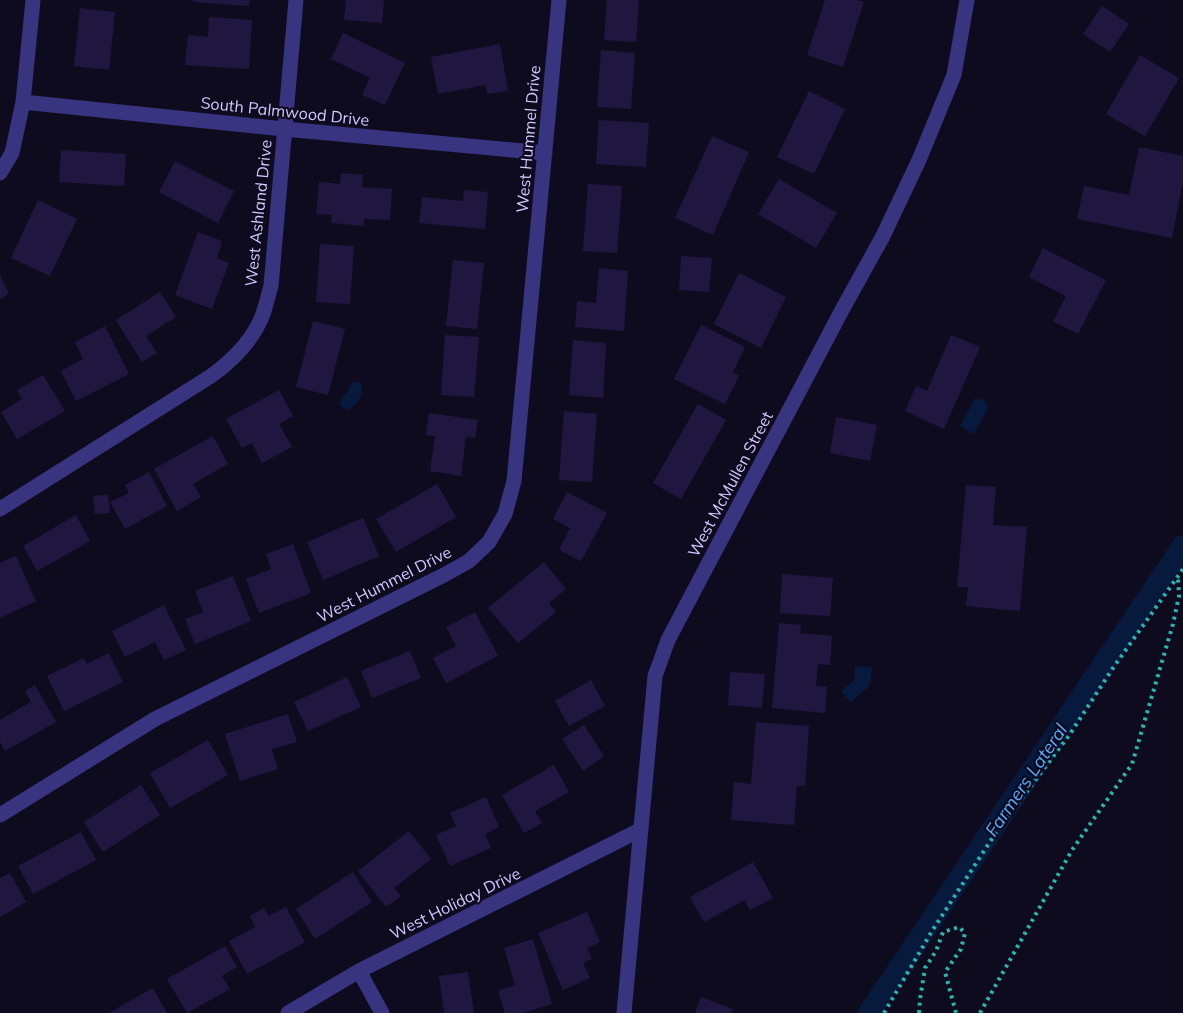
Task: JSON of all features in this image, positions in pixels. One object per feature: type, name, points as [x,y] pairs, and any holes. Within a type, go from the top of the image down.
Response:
[{"type":"street","points":[[0,173],[12,153],[22,102],[33,0]]},
{"type":"street","name":"West Ashland Drive","points":[[0,509],[211,376],[231,361],[249,341],[262,315],[271,286],[297,0]]},
{"type":"street","name":"West Hummel Drive","points":[[0,815],[155,719],[444,575],[469,561],[489,542],[505,514],[514,481],[559,0]]},
{"type":"street","name":"West McMullen Street","points":[[624,1013],[655,676],[668,640],[883,236],[919,160],[954,75],[968,0]]},
{"type":"street","name":"South Palmwood Drive","points":[[22,102],[545,153]]},
{"type":"street","name":"West Holiday Drive","points":[[288,1013],[359,970],[640,830]]},
{"type":"street","points":[[359,970],[382,1013]]},
{"type":"path","points":[[884,1013],[932,931],[995,834],[1070,734],[1113,668],[1183,569]]},
{"type":"path","points":[[980,1013],[1072,850],[1132,764],[1173,624],[1179,596],[1178,575]]},
{"type":"path","points":[[920,1013],[925,969],[936,951],[943,932],[958,927],[965,933],[961,949],[945,972],[956,1013]]},
{"type":"water","points":[[358,381],[362,384],[359,399],[348,410],[343,408],[340,404],[342,398],[352,383]]},
{"type":"water","points":[[975,398],[986,401],[985,404],[989,406],[974,434],[960,426]]},
{"type":"water","points":[[855,666],[872,667],[870,685],[851,703],[841,691],[854,680]]},
{"type":"building","points":[[193,0],[249,0],[249,6],[193,2]]},
{"type":"building","points":[[346,0],[384,0],[382,23],[344,20]]},
{"type":"building","points":[[607,0],[639,0],[636,42],[604,40]]},
{"type":"building","points":[[825,0],[864,2],[843,67],[807,55]]},
{"type":"building","points":[[1102,6],[1129,24],[1110,52],[1083,34]]},
{"type":"building","points":[[80,8],[115,12],[109,70],[74,66]]},
{"type":"building","points":[[209,17],[252,20],[249,69],[185,65],[188,35],[208,37]]},
{"type":"building","points":[[343,33],[405,63],[385,105],[362,95],[370,78],[331,59]]},
{"type":"building","points":[[500,44],[508,91],[487,94],[485,85],[438,94],[431,57]]},
{"type":"building","points":[[601,50],[635,53],[631,109],[597,107]]},
{"type":"building","points":[[1140,55],[1179,78],[1145,136],[1106,114]]},
{"type":"building","points":[[809,91],[845,109],[814,174],[777,157]]},
{"type":"building","points":[[599,120],[649,123],[646,167],[596,164]]},
{"type":"building","points":[[712,136],[749,152],[713,235],[675,218]]},
{"type":"building","points":[[1139,147],[1183,156],[1183,181],[1172,238],[1077,219],[1084,186],[1129,195]]},
{"type":"building","points":[[61,150],[126,154],[124,186],[59,182]]},
{"type":"building","points":[[175,161],[234,191],[218,223],[159,192]]},
{"type":"building","points":[[341,173],[363,175],[362,187],[392,189],[390,220],[364,219],[364,226],[331,223],[332,215],[316,214],[319,182],[340,184]]},
{"type":"building","points":[[779,179],[837,213],[816,248],[758,214]]},
{"type":"building","points":[[588,184],[622,186],[617,253],[583,251]]},
{"type":"building","points":[[464,190],[488,192],[485,229],[419,223],[422,197],[463,201]]},
{"type":"building","points":[[38,200],[77,219],[50,276],[11,258]]},
{"type":"building","points":[[198,232],[222,241],[217,258],[229,263],[212,309],[175,295]]},
{"type":"building","points":[[320,244],[354,246],[350,304],[316,302]]},
{"type":"building","points":[[1043,248],[1106,280],[1078,334],[1053,321],[1066,296],[1029,277]]},
{"type":"building","points":[[681,256],[712,258],[709,292],[679,290]]},
{"type":"building","points":[[453,260],[484,263],[477,329],[446,326]]},
{"type":"building","points":[[599,268],[628,271],[624,331],[575,327],[577,301],[596,303]]},
{"type":"building","points":[[739,273],[786,297],[761,348],[714,324]]},
{"type":"building","points":[[0,275],[9,294],[0,299]]},
{"type":"building","points":[[160,292],[176,317],[146,336],[157,353],[142,362],[116,320]]},
{"type":"building","points":[[313,321],[345,329],[328,395],[296,387]]},
{"type":"building","points":[[701,325],[745,347],[733,372],[739,376],[725,404],[674,379]]},
{"type":"building","points":[[105,326],[129,374],[76,401],[61,371],[83,359],[75,342]]},
{"type":"building","points":[[445,335],[479,337],[474,397],[441,395]]},
{"type":"building","points":[[951,335],[980,347],[944,429],[905,411],[916,386],[927,391]]},
{"type":"building","points":[[573,340],[606,343],[603,398],[569,395]]},
{"type":"building","points":[[43,375],[65,411],[17,439],[1,412],[22,399],[17,390]]},
{"type":"building","points":[[279,390],[293,416],[279,424],[292,447],[262,463],[252,443],[242,448],[226,419]]},
{"type":"building","points":[[698,404],[726,420],[681,499],[653,483]]},
{"type":"building","points":[[564,411],[597,414],[592,482],[559,480]]},
{"type":"building","points":[[429,413],[478,420],[475,438],[466,437],[461,476],[430,471],[435,436],[426,435]]},
{"type":"building","points":[[836,417],[877,425],[870,461],[830,453]]},
{"type":"building","points":[[213,436],[228,464],[193,484],[201,497],[177,511],[154,469]]},
{"type":"building","points":[[149,472],[167,506],[125,529],[110,502],[129,493],[125,485]]},
{"type":"building","points":[[437,484],[456,517],[396,552],[376,519]]},
{"type":"building","points":[[966,485],[996,487],[993,525],[1027,527],[1020,611],[966,606],[968,587],[957,587]]},
{"type":"building","points":[[567,492],[607,513],[581,561],[559,550],[570,528],[553,519]]},
{"type":"building","points":[[108,495],[110,513],[95,514],[93,496]]},
{"type":"building","points":[[76,515],[90,541],[37,571],[23,546]]},
{"type":"building","points":[[363,518],[379,556],[323,580],[307,542]]},
{"type":"building","points":[[293,544],[311,593],[259,613],[246,579],[271,569],[266,554]]},
{"type":"building","points":[[16,556],[36,601],[0,618],[0,563]]},
{"type":"building","points":[[544,562],[566,589],[549,603],[556,612],[518,643],[488,608]]},
{"type":"building","points":[[782,574],[833,578],[830,616],[780,613]]},
{"type":"building","points":[[233,576],[251,621],[195,644],[185,619],[203,612],[195,591]]},
{"type":"building","points":[[164,605],[186,650],[164,660],[155,642],[125,657],[112,631]]},
{"type":"building","points":[[475,612],[498,656],[446,683],[433,658],[456,646],[446,627]]},
{"type":"building","points":[[779,623],[801,625],[800,633],[832,636],[830,665],[818,664],[816,686],[827,687],[825,713],[772,708]]},
{"type":"building","points":[[410,651],[421,678],[372,698],[361,671]]},
{"type":"building","points":[[109,653],[123,682],[64,711],[47,676],[84,658],[87,664]]},
{"type":"building","points":[[730,672],[765,674],[762,708],[728,705]]},
{"type":"building","points":[[347,677],[361,707],[308,731],[294,702]]},
{"type":"building","points":[[591,680],[605,706],[569,726],[555,701]]},
{"type":"building","points":[[35,685],[56,722],[5,751],[0,742],[0,720],[31,702],[25,691]]},
{"type":"building","points":[[288,714],[297,742],[272,749],[278,769],[240,781],[225,734]]},
{"type":"building","points":[[756,722],[809,726],[805,786],[797,786],[794,825],[731,820],[734,782],[751,784]]},
{"type":"building","points":[[584,725],[604,756],[583,771],[562,739]]},
{"type":"building","points":[[208,740],[228,775],[170,808],[150,773]]},
{"type":"building","points":[[554,765],[569,792],[535,811],[542,823],[524,833],[502,795]]},
{"type":"building","points":[[141,785],[160,815],[103,852],[84,822]]},
{"type":"building","points":[[486,797],[499,827],[485,834],[491,848],[450,866],[436,835],[456,826],[450,813]]},
{"type":"building","points":[[409,831],[431,859],[394,888],[401,896],[386,907],[358,871]]},
{"type":"building","points":[[81,832],[96,860],[33,894],[18,866]]},
{"type":"building","points":[[753,862],[773,898],[750,910],[745,900],[704,922],[690,897]]},
{"type":"building","points":[[353,872],[372,902],[315,939],[296,909]]},
{"type":"building","points":[[10,873],[26,902],[0,917],[0,878]]},
{"type":"building","points":[[286,907],[305,942],[247,974],[229,941],[255,927],[250,916],[264,908],[269,916]]},
{"type":"building","points":[[587,912],[600,942],[587,948],[592,959],[583,963],[590,978],[563,990],[538,933]]},
{"type":"building","points":[[533,939],[552,1004],[523,1013],[505,1013],[498,991],[515,985],[504,948]]},
{"type":"building","points":[[225,946],[237,967],[222,976],[230,989],[187,1013],[167,979]]},
{"type":"building","points":[[468,972],[474,1013],[444,1013],[439,976]]},
{"type":"building","points":[[153,988],[167,1013],[109,1013]]},
{"type":"building","points":[[701,997],[733,1009],[731,1013],[695,1013]]},
{"type":"waterway","name":"Farmers Lateral","points":[[869,1013],[1183,546]]}]
